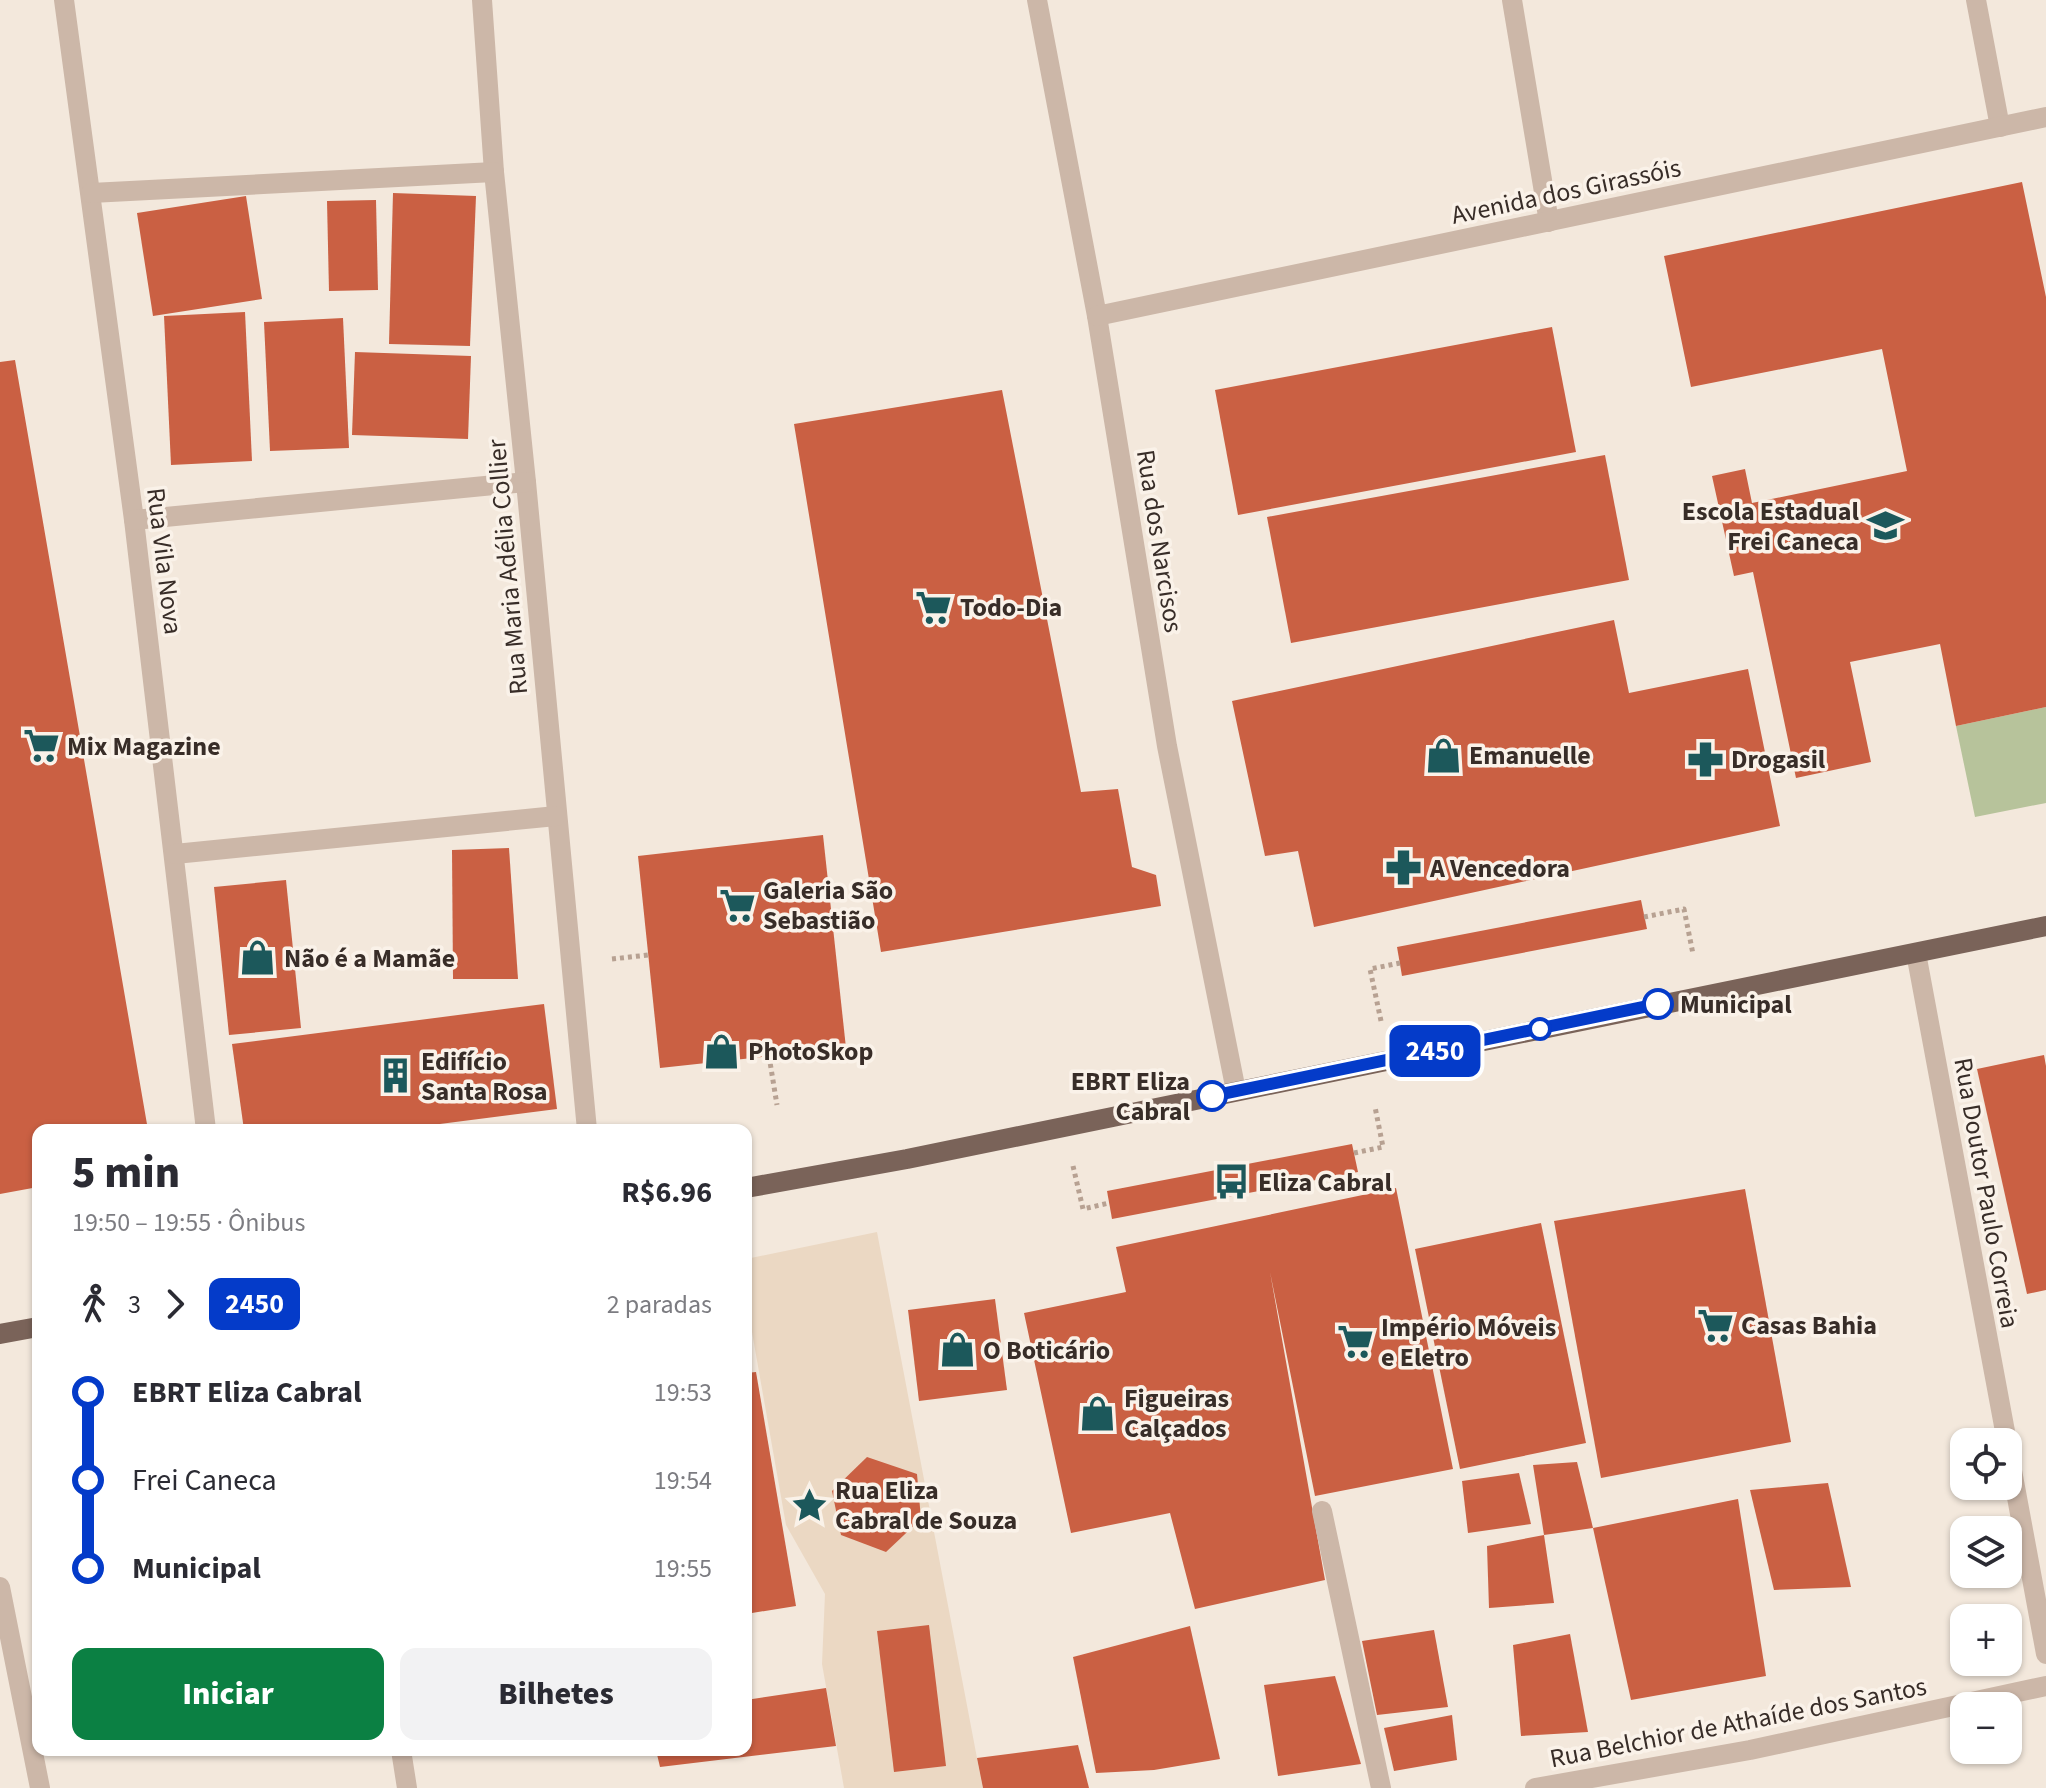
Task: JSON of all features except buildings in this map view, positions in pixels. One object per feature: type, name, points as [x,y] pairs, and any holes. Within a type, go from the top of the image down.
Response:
[{"type":"main road","points":[[752,1187],[907,1159],[2046,926]]},
{"type":"main road","points":[[0,1334],[32,1328]]},
{"type":"street","name":"Rua Vila Nova","points":[[64,0],[134,520],[205,1124]]},
{"type":"street","name":"Rua Maria Adélia Collier","points":[[482,0],[494,172],[586,1124]]},
{"type":"street","name":"Rua dos Narcisos","points":[[1037,0],[1097,316],[1167,746],[1236,1091]]},
{"type":"street","points":[[1512,0],[1549,222]]},
{"type":"street","points":[[1976,0],[2000,127]]},
{"type":"street","name":"Avenida dos Girassóis","points":[[1097,316],[2046,117]]},
{"type":"street","points":[[91,193],[494,172]]},
{"type":"street","points":[[134,520],[526,482]]},
{"type":"street","points":[[175,854],[556,816]]},
{"type":"street","name":"Rua Doutor Paulo Correia","points":[[1916,953],[2004,1428]]},
{"type":"street","points":[[2017,1500],[2046,1654]]},
{"type":"street","points":[[1322,1511],[1381,1788]]},
{"type":"street","points":[[0,1587],[32,1748]]},
{"type":"street","name":"Rua Belchior de Athaíde dos Santos","points":[[1535,1788],[1750,1750],[2046,1686]]},
{"type":"street","points":[[34,1756],[40,1788]]},
{"type":"street","points":[[402,1756],[407,1788]]},
{"type":"path","points":[[1644,917],[1684,909],[1702,996]]},
{"type":"path","points":[[1388,1060],[1370,969],[1400,963]]},
{"type":"path","points":[[769,1056],[777,1105]]},
{"type":"path","points":[[1354,1153],[1383,1147],[1365,1064]]},
{"type":"path","points":[[1064,1126],[1083,1209],[1109,1203]]},
{"type":"green space","points":[[2046,707],[2046,803],[1975,817],[1956,726]]},
{"type":"shaded area","name":"Rua Eliza Cabral de Souza","points":[[877,1232],[983,1788],[844,1788],[822,1664],[825,1594],[786,1525],[752,1332],[752,1258]]},
{"type":"bus line","name":"2450","points":[[1212,1096],[1658,1004]]},
{"type":"place","name":"Escola Estadual Frei Caneca","points":[[1885,526]]},
{"type":"place","name":"Todo-Dia","points":[[934,607]]},
{"type":"place","name":"Mix Magazine","points":[[41,746]]},
{"type":"place","name":"Emanuelle","points":[[1443,755]]},
{"type":"place","name":"Drogasil","points":[[1705,759]]},
{"type":"place","name":"A Vencedora","points":[[1404,868]]},
{"type":"place","name":"Galeria São Sebastião","points":[[737,905]]},
{"type":"place","name":"Não é a Mamãe","points":[[258,958]]},
{"type":"place","name":"Municipal","points":[[1658,1004]]},
{"type":"place","name":"PhotoSkop","points":[[722,1051]]},
{"type":"place","name":"Edifício Santa Rosa","points":[[395,1076]]},
{"type":"place","name":"EBRT Eliza Cabral","points":[[1212,1096]]},
{"type":"place","name":"Eliza Cabral","points":[[1232,1182]]},
{"type":"place","name":"Casas Bahia","points":[[1715,1325]]},
{"type":"place","name":"Império Móveis e Eletro","points":[[1355,1342]]},
{"type":"place","name":"O Boticário","points":[[957,1350]]},
{"type":"place","name":"Figueiras Calçados","points":[[1098,1413]]},
{"type":"place","name":"Rua Eliza Cabral de Souza","points":[[809,1505]]}]
